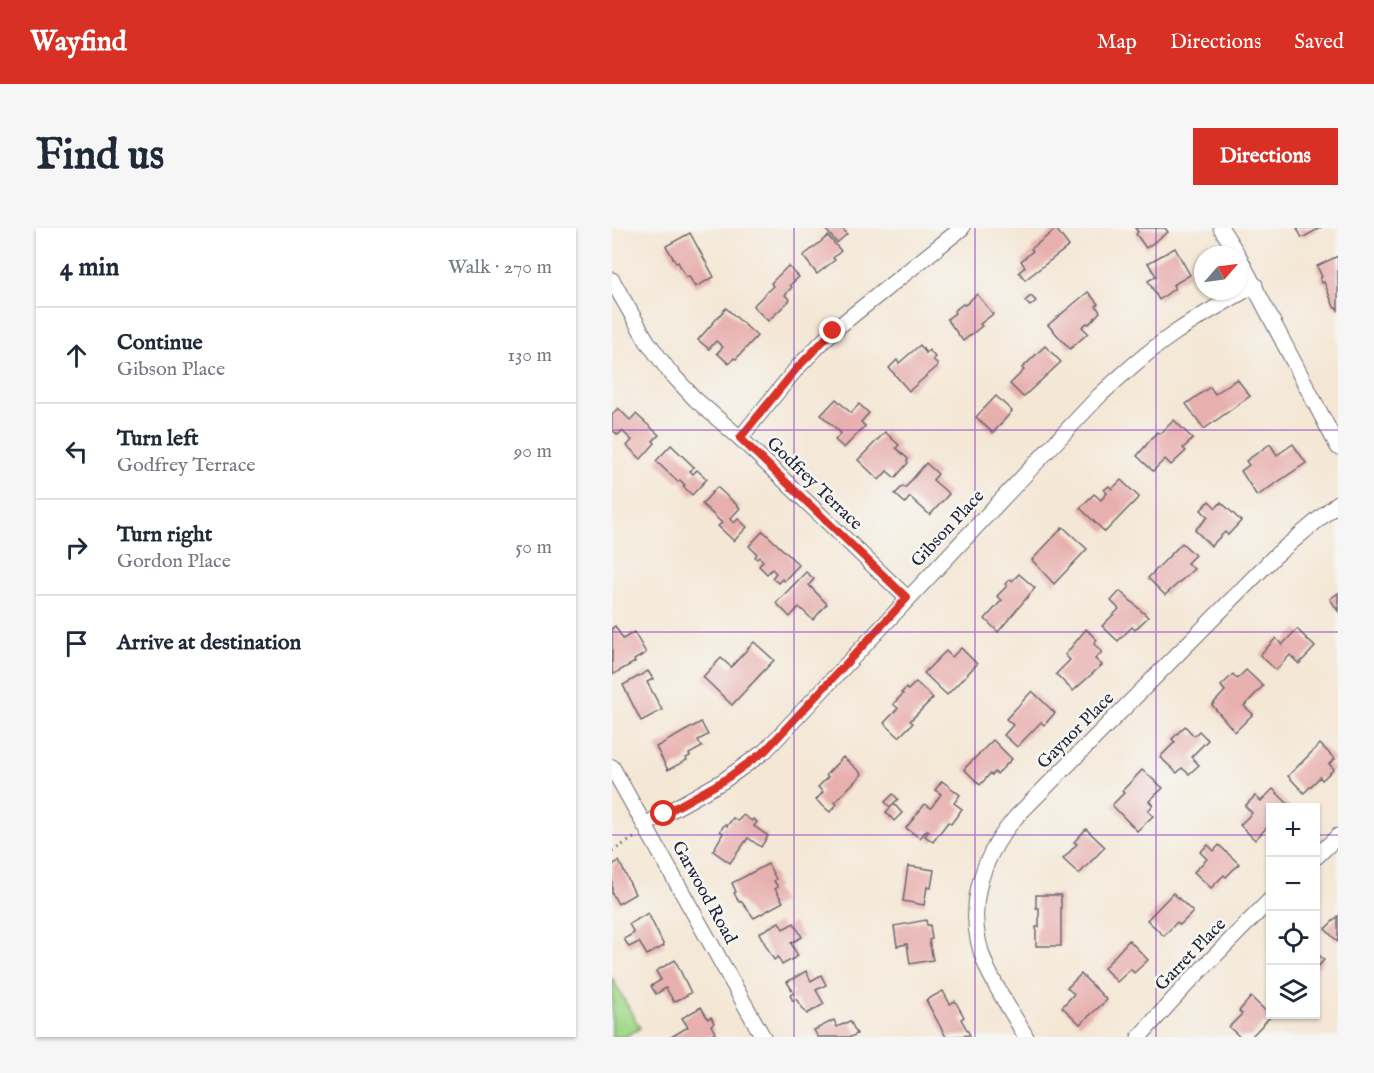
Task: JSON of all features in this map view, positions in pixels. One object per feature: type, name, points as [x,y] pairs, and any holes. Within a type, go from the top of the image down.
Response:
[{"type":"street","points":[[740,438],[797,368],[833,331],[962,228]]},
{"type":"street","points":[[1221,228],[1232,246]]},
{"type":"street","points":[[1248,273],[1338,447]]},
{"type":"street","name":"Godfrey Terrace","points":[[612,280],[647,341],[694,399],[740,438],[907,598]]},
{"type":"street","name":"Gibson Place","points":[[646,827],[723,781],[765,751],[1100,395],[1128,369],[1174,333],[1255,285]]},
{"type":"street","name":"Gaynor Place","points":[[1026,1037],[987,968],[976,927],[979,881],[992,849],[1016,817],[1266,565],[1338,503]]},
{"type":"street","name":"Garwood Road","points":[[612,767],[763,1037]]},
{"type":"street","points":[[1320,853],[1338,836]]},
{"type":"street","name":"Garret Place","points":[[1139,1037],[1188,983],[1266,904]]},
{"type":"path","points":[[612,850],[646,827]]},
{"type":"green space","points":[[612,978],[640,1028],[624,1037],[612,1037]]},
{"type":"building","points":[[842,228],[847,234],[837,243],[826,230]]},
{"type":"building","points":[[1135,228],[1165,228],[1168,232],[1146,248],[1136,234],[1138,232]]},
{"type":"building","points":[[1297,228],[1320,228],[1302,238]]},
{"type":"building","points":[[1056,229],[1069,246],[1025,280],[1019,272],[1025,267],[1021,261],[1033,251],[1031,249]]},
{"type":"building","points":[[690,233],[714,277],[695,287],[666,246]]},
{"type":"building","points":[[828,236],[841,251],[833,258],[835,260],[817,274],[803,256]]},
{"type":"building","points":[[1175,248],[1190,275],[1173,285],[1175,288],[1159,300],[1148,281],[1156,276],[1148,263]]},
{"type":"building","points":[[1338,256],[1338,310],[1334,307],[1324,282],[1322,283],[1317,266]]},
{"type":"building","points":[[788,266],[799,277],[790,285],[792,287],[785,295],[790,300],[768,321],[753,306],[773,286],[771,283]]},
{"type":"building","points":[[1088,292],[1098,304],[1096,306],[1100,312],[1089,324],[1082,327],[1088,333],[1070,349],[1048,325]]},
{"type":"building","points":[[977,294],[993,314],[963,341],[947,319]]},
{"type":"building","points":[[1031,296],[1036,301],[1030,306],[1025,301]]},
{"type":"building","points":[[726,308],[757,336],[729,364],[717,353],[723,347],[716,341],[709,349],[698,340]]},
{"type":"building","points":[[920,345],[926,353],[929,350],[935,357],[933,359],[938,366],[909,391],[889,368],[897,360],[899,363]]},
{"type":"building","points":[[1045,346],[1061,362],[1023,397],[1010,384],[1024,370],[1022,368]]},
{"type":"building","points":[[1237,379],[1250,396],[1204,429],[1186,404],[1210,387],[1215,394]]},
{"type":"building","points":[[996,396],[1012,411],[993,433],[976,417]]},
{"type":"building","points":[[836,399],[851,413],[859,404],[869,413],[861,422],[865,426],[844,448],[835,440],[841,433],[821,415]]},
{"type":"building","points":[[618,408],[630,420],[636,414],[659,435],[641,459],[627,446],[632,440],[622,431],[618,435],[612,430],[612,415]]},
{"type":"building","points":[[1174,420],[1193,439],[1183,448],[1186,451],[1171,465],[1165,459],[1153,471],[1137,456],[1157,432],[1160,434]]},
{"type":"building","points":[[885,432],[899,445],[896,448],[908,459],[908,463],[895,478],[887,471],[879,480],[858,460]]},
{"type":"building","points":[[1270,444],[1277,455],[1293,444],[1306,463],[1257,496],[1241,471],[1249,465],[1246,461]]},
{"type":"building","points":[[671,445],[694,467],[690,471],[693,474],[697,470],[707,479],[692,495],[680,480],[678,482],[656,461]]},
{"type":"building","points":[[926,463],[938,474],[933,480],[949,494],[930,515],[910,497],[905,503],[895,494],[903,486],[905,488]]},
{"type":"building","points":[[1121,480],[1139,497],[1105,532],[1080,508],[1094,494],[1101,500],[1107,493],[1104,490],[1109,486],[1112,489]]},
{"type":"building","points":[[717,487],[740,508],[730,519],[734,523],[738,519],[747,527],[734,541],[718,526],[722,523],[702,504]]},
{"type":"building","points":[[1209,501],[1216,508],[1221,502],[1241,521],[1228,535],[1225,532],[1211,546],[1195,530],[1208,517],[1201,510]]},
{"type":"building","points":[[1063,527],[1087,549],[1054,584],[1032,560]]},
{"type":"building","points":[[763,531],[799,565],[784,581],[782,579],[778,583],[772,578],[776,573],[772,569],[767,574],[759,566],[763,561],[755,557],[757,554],[749,546]]},
{"type":"building","points":[[1182,543],[1195,555],[1187,563],[1194,569],[1165,595],[1148,578]]},
{"type":"building","points":[[806,572],[814,579],[809,585],[827,604],[813,620],[799,607],[790,617],[776,603]]},
{"type":"building","points":[[1019,574],[1035,588],[998,632],[985,619],[1002,600],[997,596],[1007,586],[1005,584]]},
{"type":"building","points":[[1120,591],[1148,617],[1135,630],[1132,627],[1118,641],[1102,626],[1119,609],[1111,601]]},
{"type":"building","points":[[1338,593],[1338,611],[1330,599]]},
{"type":"building","points":[[615,626],[623,639],[634,632],[646,653],[614,674],[612,671],[612,628]]},
{"type":"building","points":[[1086,629],[1097,640],[1094,644],[1102,652],[1095,659],[1102,665],[1073,691],[1056,674],[1070,660],[1065,655]]},
{"type":"building","points":[[1297,629],[1315,647],[1299,664],[1290,655],[1276,670],[1260,655],[1276,638],[1282,645]]},
{"type":"building","points":[[754,642],[774,660],[732,705],[703,677],[721,658],[731,667]]},
{"type":"building","points":[[961,648],[977,664],[947,695],[924,673],[946,651],[952,657]]},
{"type":"building","points":[[1246,670],[1263,686],[1244,706],[1253,714],[1235,732],[1212,705],[1225,691],[1221,686],[1233,674],[1237,679]]},
{"type":"building","points":[[648,671],[653,679],[647,682],[662,710],[641,721],[623,685]]},
{"type":"building","points":[[916,682],[933,698],[910,721],[913,723],[899,737],[884,723],[898,708],[893,704],[903,694],[901,693]]},
{"type":"building","points":[[1032,691],[1055,713],[1044,725],[1041,722],[1017,747],[1004,735],[1013,725],[1006,719]]},
{"type":"building","points":[[701,722],[708,735],[698,740],[702,747],[689,754],[687,760],[668,770],[656,747]]},
{"type":"building","points":[[1185,726],[1194,736],[1199,731],[1208,740],[1191,757],[1199,765],[1189,774],[1182,768],[1177,773],[1160,757],[1175,742],[1172,739]]},
{"type":"building","points":[[993,740],[1012,759],[997,774],[995,772],[990,774],[980,785],[964,769]]},
{"type":"building","points":[[1320,744],[1335,759],[1329,764],[1334,769],[1322,780],[1320,777],[1304,793],[1288,776]]},
{"type":"building","points":[[843,757],[862,774],[835,802],[837,804],[830,812],[816,800],[823,792],[818,787]]},
{"type":"building","points":[[1142,770],[1163,788],[1149,801],[1153,805],[1148,811],[1153,816],[1137,831],[1112,805]]},
{"type":"building","points":[[942,781],[960,795],[954,803],[962,809],[951,824],[948,822],[933,842],[925,836],[929,831],[927,830],[920,838],[906,828],[925,804],[931,808],[941,794],[935,790]]},
{"type":"building","points":[[1273,789],[1287,803],[1266,803],[1266,828],[1255,840],[1240,825],[1252,813],[1245,806],[1255,796],[1261,801]]},
{"type":"building","points":[[893,794],[898,799],[890,807],[885,802]]},
{"type":"building","points":[[894,804],[902,813],[894,821],[886,812]]},
{"type":"building","points":[[743,815],[757,822],[754,826],[768,836],[761,847],[748,838],[730,863],[713,851],[723,833],[720,831],[725,824],[727,826],[733,818],[738,821]]},
{"type":"building","points":[[1086,829],[1105,847],[1079,874],[1063,859],[1077,844],[1074,842]]},
{"type":"building","points":[[1208,845],[1214,851],[1219,845],[1239,864],[1211,888],[1194,872],[1207,859],[1200,852]]},
{"type":"building","points":[[619,861],[635,894],[618,904],[612,893],[612,865]]},
{"type":"building","points":[[768,864],[776,879],[774,881],[778,887],[775,889],[783,902],[754,918],[741,901],[739,902],[732,883]]},
{"type":"building","points":[[908,866],[934,870],[931,888],[927,887],[924,905],[903,901]]},
{"type":"building","points":[[1173,893],[1193,912],[1180,925],[1177,922],[1164,936],[1147,920]]},
{"type":"building","points":[[1036,895],[1061,895],[1061,946],[1036,946],[1039,908],[1036,908]]},
{"type":"building","points":[[648,913],[664,946],[647,955],[639,942],[629,947],[624,939],[634,933],[629,924]]},
{"type":"building","points":[[1338,916],[1338,942],[1325,929]]},
{"type":"building","points":[[926,920],[927,925],[930,925],[932,939],[929,940],[933,960],[910,964],[907,944],[897,946],[894,926]]},
{"type":"building","points":[[779,922],[783,929],[794,923],[802,937],[791,943],[798,956],[782,965],[778,957],[774,960],[759,933]]},
{"type":"building","points":[[1129,940],[1148,960],[1134,973],[1131,969],[1117,982],[1104,968]]},
{"type":"building","points":[[675,960],[691,993],[674,1002],[666,988],[656,994],[651,986],[661,980],[656,971]]},
{"type":"building","points":[[806,971],[811,981],[821,975],[826,985],[816,990],[824,1004],[807,1014],[796,999],[793,1001],[790,995],[794,993],[787,982]]},
{"type":"building","points":[[1081,974],[1107,1000],[1080,1024],[1062,1007],[1074,994],[1067,988]]},
{"type":"building","points":[[943,991],[950,1004],[955,1001],[970,1035],[946,1037],[926,1000]]},
{"type":"building","points":[[1251,997],[1266,1011],[1266,1019],[1268,1019],[1251,1037],[1240,1037],[1229,1027],[1242,1014],[1239,1011]]},
{"type":"building","points":[[701,1007],[708,1019],[711,1017],[714,1023],[711,1025],[715,1037],[671,1037],[688,1027],[682,1018]]},
{"type":"building","points":[[834,1020],[837,1027],[850,1021],[857,1034],[851,1037],[818,1037],[814,1030]]},
{"type":"route","points":[[664,814],[723,781],[765,751],[907,598],[740,438],[797,368],[833,331]]}]
